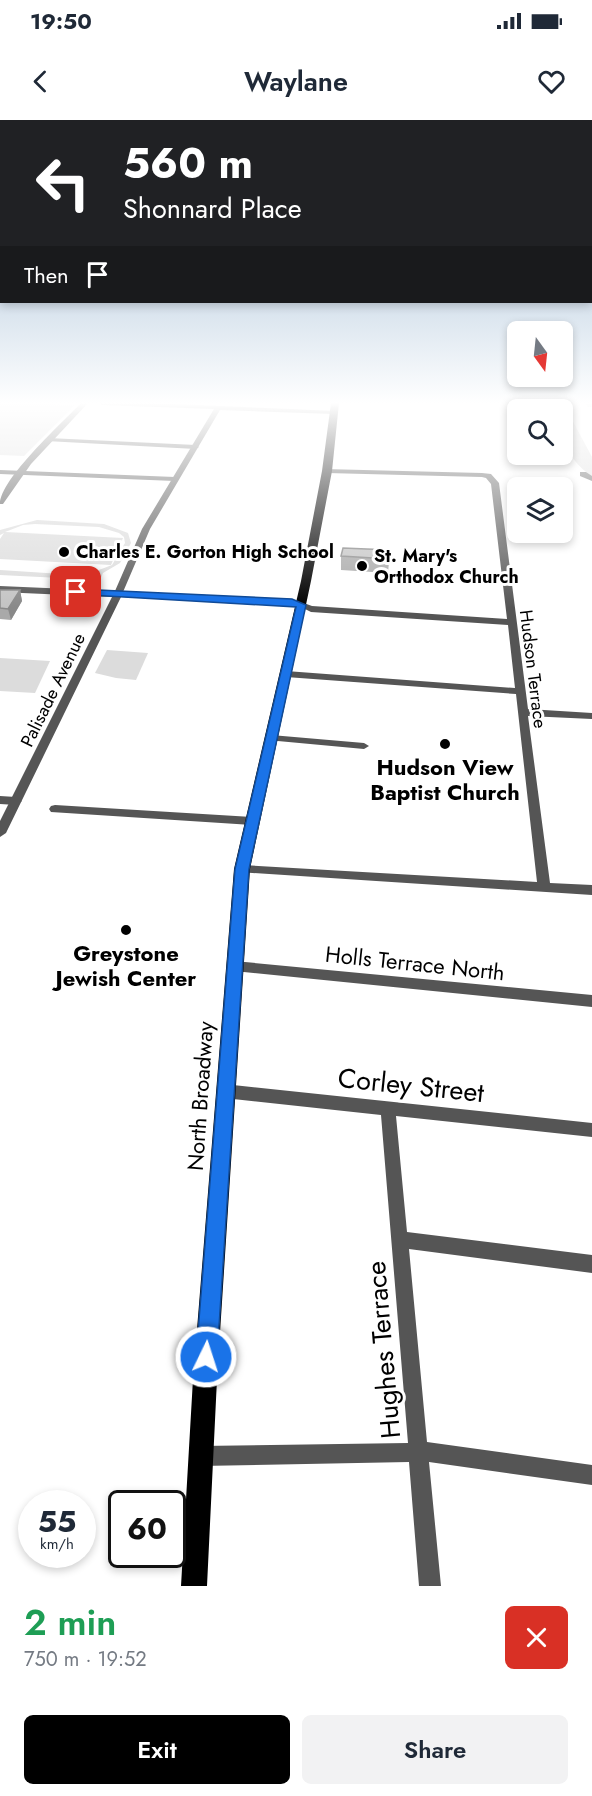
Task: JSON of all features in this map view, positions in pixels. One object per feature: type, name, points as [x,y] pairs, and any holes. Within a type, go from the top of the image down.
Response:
[{"type":"main road","name":"North Broadway","points":[[194,1586],[200,1456],[242,869],[301,605],[327,471]]},
{"type":"street","name":"Palisade Avenue","points":[[0,833],[118,594],[146,529],[180,471]]},
{"type":"street","name":"Hudson Terrace","points":[[343,471],[482,475],[495,483],[544,887]]},
{"type":"street","points":[[0,472],[175,479]]},
{"type":"street","points":[[0,502],[20,473]]},
{"type":"street","points":[[584,474],[592,479]]},
{"type":"street","points":[[0,588],[292,602],[311,609],[511,622]]},
{"type":"street","points":[[286,674],[520,691]]},
{"type":"street","points":[[522,712],[592,716]]},
{"type":"street","points":[[271,738],[364,746]]},
{"type":"street","points":[[0,800],[16,801]]},
{"type":"street","points":[[55,809],[252,821]]},
{"type":"street","points":[[242,869],[592,890]]},
{"type":"street","name":"Holls Terrace North","points":[[234,966],[592,1001]]},
{"type":"street","name":"Corley Street","points":[[225,1091],[592,1130]]},
{"type":"street","name":"Hughes Terrace","points":[[388,1109],[430,1586]]},
{"type":"street","points":[[400,1239],[592,1264]]},
{"type":"street","points":[[200,1456],[435,1452],[592,1475]]},
{"type":"shaded area","points":[[37,520],[104,524],[128,533],[131,543],[120,563],[103,573],[100,580],[0,575],[0,570],[77,575],[91,573],[112,565],[125,543],[124,537],[119,533],[99,527],[23,525],[5,532],[123,538],[111,565],[0,559],[0,539],[4,533],[0,535],[0,530]]},
{"type":"shaded area","points":[[107,650],[148,653],[136,680],[95,673]]},
{"type":"shaded area","points":[[0,658],[50,661],[35,693],[0,691]]},
{"type":"building","points":[[343,548],[390,550],[389,559],[341,556]]},
{"type":"building","points":[[0,590],[20,590],[8,609],[0,608]]},
{"type":"place","name":"Charles E. Gorton High School","points":[[64,552]]},
{"type":"place","name":"St. Mary's Orthodox Church","points":[[362,566]]},
{"type":"place","name":"Hudson View Baptist Church","points":[[445,744]]},
{"type":"place","name":"Greystone Jewish Center","points":[[126,930]]},
{"type":"route","points":[[76,592],[292,602],[301,605],[242,869],[206,1357]]}]
